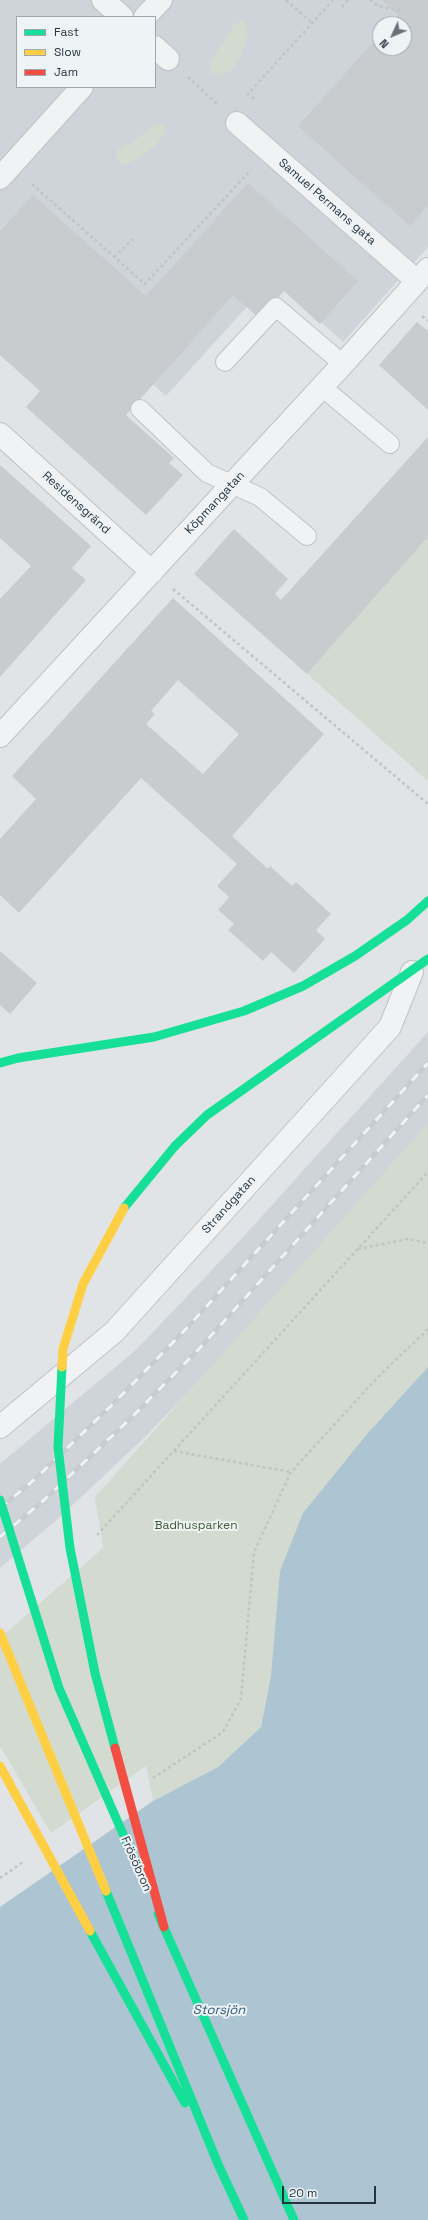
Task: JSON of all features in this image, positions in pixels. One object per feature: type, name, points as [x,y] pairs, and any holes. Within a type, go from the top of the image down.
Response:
[{"type":"main road","points":[[0,1063],[18,1058],[154,1037],[244,1011],[303,986],[355,956],[407,920],[428,901]]},
{"type":"main road","points":[[164,1927],[95,1673],[70,1548],[58,1447],[63,1349],[83,1284],[122,1209],[175,1146],[207,1114],[420,966]]},
{"type":"main road","name":"Frösöbron","points":[[0,1500],[59,1688],[294,2220]]},
{"type":"main road","points":[[0,1633],[218,2164],[244,2220]]},
{"type":"main road","points":[[0,1766],[218,2164]]},
{"type":"street","points":[[103,0],[121,16]]},
{"type":"street","points":[[147,16],[161,0]]},
{"type":"street","points":[[6,171],[81,88]]},
{"type":"street","name":"Samuel Permans gata","points":[[237,123],[423,275]]},
{"type":"street","name":"Köpmangatan","points":[[0,736],[322,387],[423,275]]},
{"type":"street","name":"Residensgränd","points":[[0,434],[152,572]]},
{"type":"street","name":"Strandgatan","points":[[0,1427],[114,1332],[390,1027],[420,966]]},
{"type":"lane","points":[[225,362],[276,307],[343,364]]},
{"type":"lane","points":[[322,387],[390,444]]},
{"type":"lane","points":[[140,409],[207,473],[233,483],[260,497],[307,536]]},
{"type":"path","points":[[286,0],[312,23]]},
{"type":"path","points":[[257,102],[248,94],[333,0]]},
{"type":"path","points":[[342,7],[348,0]]},
{"type":"path","points":[[370,0],[378,6],[401,11]]},
{"type":"path","points":[[162,53],[237,123]]},
{"type":"path","points":[[6,171],[114,257],[145,284],[252,168],[257,172]]},
{"type":"path","points":[[114,257],[133,239]]},
{"type":"path","points":[[402,298],[428,321]]},
{"type":"path","points":[[152,572],[428,804]]},
{"type":"path","points":[[91,1541],[428,1172]]},
{"type":"path","points":[[357,1250],[408,1239],[428,1243]]},
{"type":"path","points":[[150,1780],[223,1732],[241,1699],[254,1552],[291,1472],[377,1378],[428,1329]]},
{"type":"path","points":[[174,1451],[291,1472]]},
{"type":"path","points":[[0,1878],[26,1860]]},
{"type":"shaded area","points":[[0,0],[428,0],[428,247],[343,342],[273,278],[166,396],[0,247]]},
{"type":"shaded area","points":[[428,1032],[428,1131],[215,1365],[145,1437],[60,1517],[0,1568],[0,1464],[138,1348],[244,1236]]},
{"type":"green space","points":[[244,19],[248,33],[243,52],[233,69],[220,76],[210,73],[210,62],[234,25]]},
{"type":"green space","points":[[163,123],[166,132],[155,146],[140,158],[124,165],[116,160],[118,149],[134,141],[152,126]]},
{"type":"green space","points":[[428,537],[428,781],[307,674]]},
{"type":"green space","name":"Badhusparken","points":[[428,1123],[428,1367],[367,1434],[303,1513],[261,1727],[218,1767],[153,1801],[146,1766],[51,1833],[0,1746],[0,1638],[103,1548],[95,1497]]},
{"type":"water","name":"Storsjön","points":[[428,1367],[428,2220],[0,2220],[0,1907],[153,1801],[218,1767],[261,1727],[271,1676],[280,1571],[303,1513],[367,1434]]},
{"type":"building","points":[[382,0],[428,0],[428,205],[410,226],[298,126],[372,44],[372,56],[412,56],[412,16],[397,16],[398,15]]},
{"type":"building","points":[[248,183],[358,281],[320,324],[284,291],[260,319],[233,295],[126,415],[174,458],[169,463],[183,475],[146,515],[26,407],[40,391],[0,355],[0,231],[33,195],[146,296]]},
{"type":"building","points":[[417,322],[428,331],[428,410],[379,365]]},
{"type":"building","points":[[428,437],[428,537],[307,674],[194,574],[234,529],[288,579],[275,594],[281,600]]},
{"type":"building","points":[[0,465],[91,546],[72,568],[86,580],[0,677],[0,599],[31,566],[0,538]]},
{"type":"building","points":[[173,598],[324,734],[232,836],[268,869],[270,866],[292,886],[296,882],[331,914],[316,930],[325,939],[294,973],[271,952],[263,961],[228,930],[234,924],[218,910],[229,897],[217,886],[237,864],[141,778],[19,913],[0,895],[0,839],[36,799],[12,776]],"holes":[[[178,680],[239,734],[203,774],[146,724],[155,714],[151,711]]]},
{"type":"building","points":[[0,951],[37,983],[10,1014],[0,1005]]},
{"type":"railway","points":[[0,1508],[34,1480],[113,1404],[184,1331],[428,1063]]},
{"type":"railway","points":[[0,1537],[44,1500],[129,1420],[199,1349],[428,1095]]},
{"type":"traffic: fast","points":[[0,1063],[18,1058],[154,1037],[244,1011],[303,986],[355,956],[407,920],[428,901]]},
{"type":"traffic: fast","points":[[175,1146],[207,1115],[428,959]]},
{"type":"traffic: fast","points":[[124,1208],[175,1146]]},
{"type":"traffic: fast","points":[[62,1367],[58,1447],[70,1548],[95,1673],[115,1748]]},
{"type":"traffic: fast","points":[[0,1500],[59,1688],[134,1859]]},
{"type":"traffic: fast","points":[[106,1891],[218,2164],[244,2220]]},
{"type":"traffic: fast","points":[[158,1914],[294,2220]]},
{"type":"traffic: fast","points":[[90,1931],[185,2103]]},
{"type":"traffic: slow","points":[[62,1367],[63,1349],[83,1284],[124,1208]]},
{"type":"traffic: slow","points":[[0,1633],[106,1891]]},
{"type":"traffic: slow","points":[[0,1766],[90,1931]]},
{"type":"traffic: jam","points":[[115,1748],[164,1927]]}]
